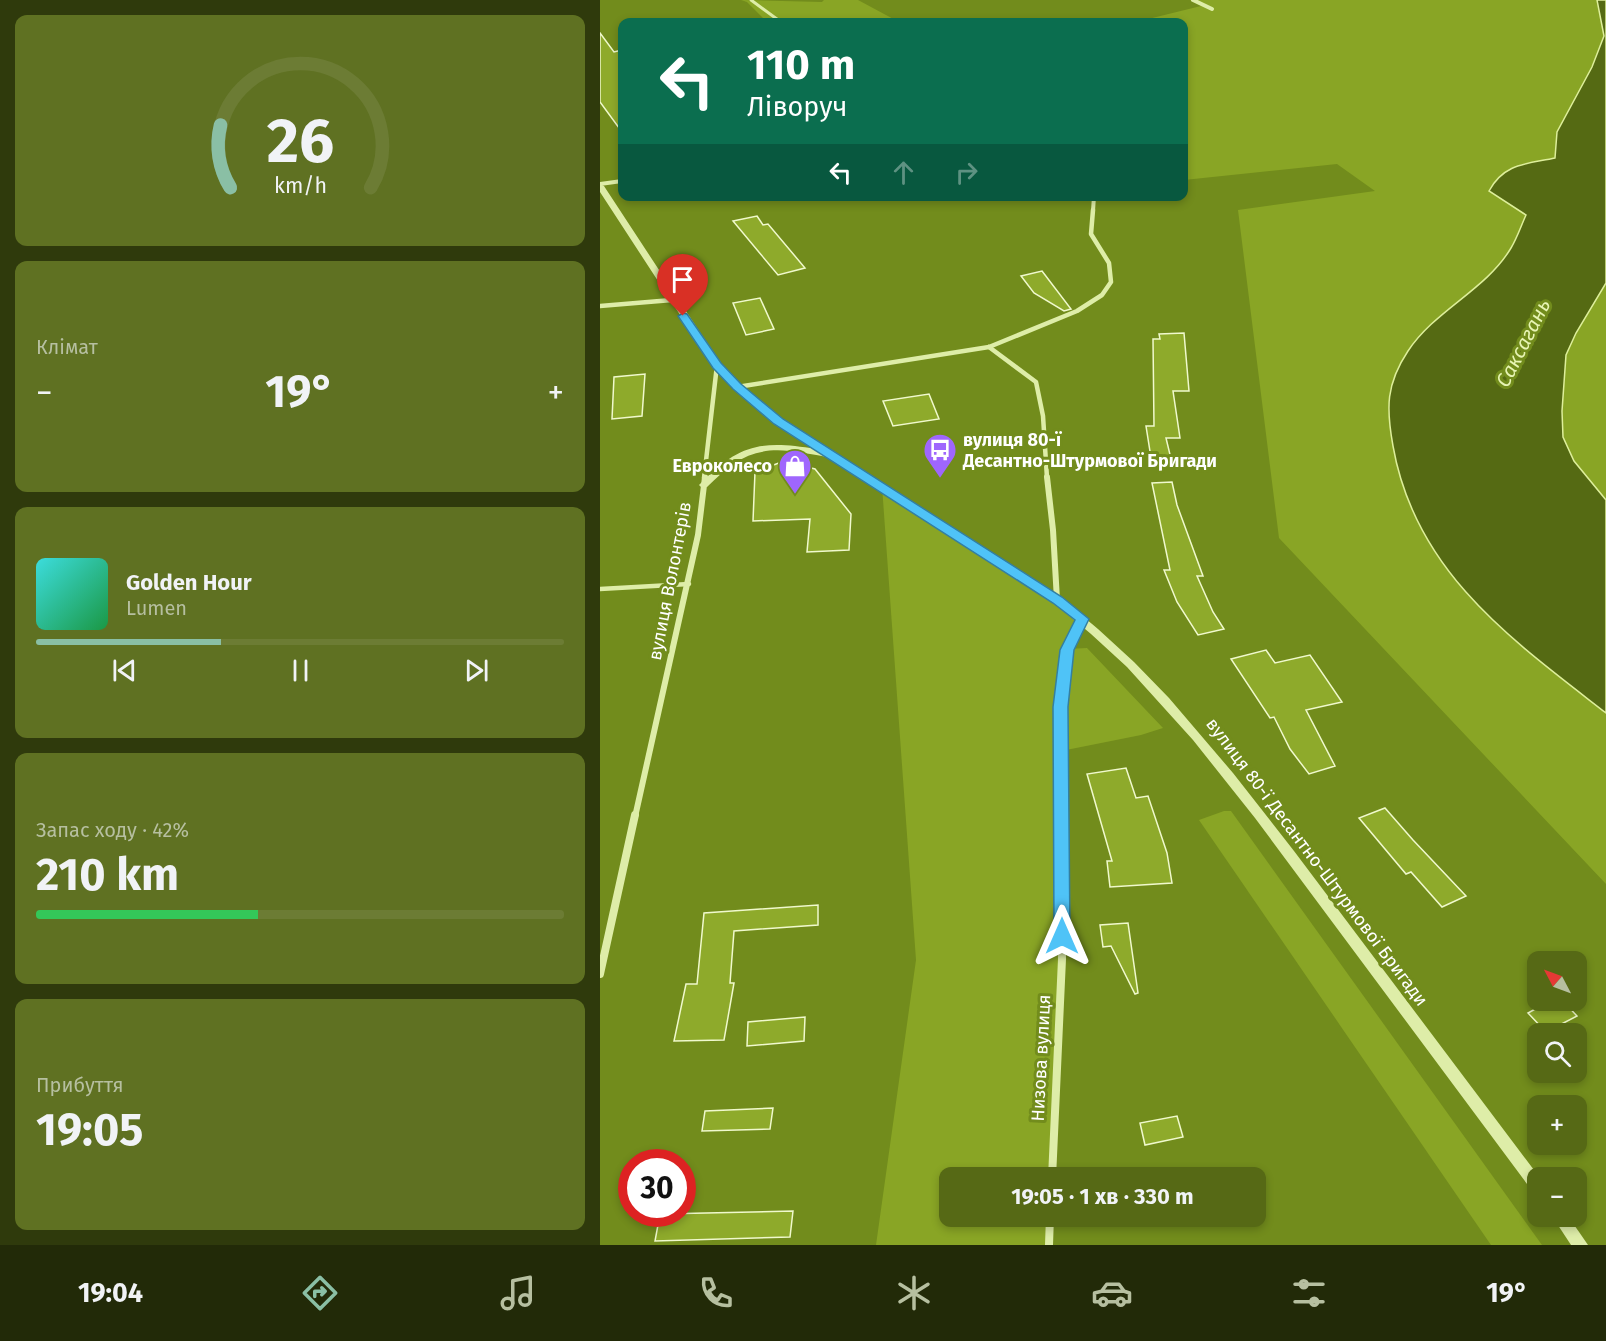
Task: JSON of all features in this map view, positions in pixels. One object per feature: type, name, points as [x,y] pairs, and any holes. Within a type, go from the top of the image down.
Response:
[{"type":"street","points":[[1193,0],[1212,9]]},
{"type":"street","points":[[618,182],[600,185],[672,300],[717,365]]},
{"type":"street","points":[[737,387],[989,347],[1077,311],[1102,295],[1111,282],[1108,263],[1091,234],[1094,201]]},
{"type":"street","points":[[600,306],[672,300]]},
{"type":"street","points":[[989,347],[1036,382],[1043,416],[1044,462],[1053,530],[1057,600]]},
{"type":"street","name":"вулиця 80-ї Десантно-Штурмової Бригади","points":[[717,365],[737,387],[778,421],[836,456],[1057,600],[1082,619],[1181,717],[1256,809],[1527,1173]]},
{"type":"street","name":"вулиця Волонтерів","points":[[600,974],[689,584],[704,485],[717,365]]},
{"type":"street","points":[[704,485],[732,459],[758,449],[791,447],[836,456]]},
{"type":"street","name":"Низова вулиця","points":[[1053,1167],[1062,959],[1060,707],[1067,650],[1082,619]]},
{"type":"street","points":[[1049,1245],[1050,1227]]},
{"type":"street","points":[[1567,1227],[1580,1245]]},
{"type":"lane","points":[[751,0],[776,18]]},
{"type":"lane","points":[[600,589],[689,584]]},
{"type":"shaded area","points":[[741,0],[822,2],[824,0],[858,0],[892,18],[763,18],[747,2]]},
{"type":"shaded area","points":[[1190,0],[1597,0],[1604,36],[1592,67],[1558,132],[1556,158],[1517,166],[1502,175],[1489,191],[1526,215],[1513,244],[1501,263],[1432,324],[1408,351],[1395,374],[1390,397],[1389,420],[1393,446],[1405,491],[1422,531],[1445,567],[1472,599],[1503,630],[1606,713],[1606,884],[1279,538],[1238,210],[1375,191],[1337,164],[1188,180],[1188,18],[1152,18],[1201,6]]},
{"type":"shaded area","points":[[1606,283],[1606,500],[1574,461],[1563,437],[1562,411],[1566,355],[1576,333]]},
{"type":"shaded area","points":[[882,486],[1082,619],[1067,649],[1087,648],[1163,728],[1141,735],[1061,751],[1062,959],[1052,1167],[939,1167],[939,1227],[1050,1227],[1049,1245],[876,1245],[916,960]]},
{"type":"shaded area","points":[[1224,811],[1231,811],[1542,1245],[1491,1245],[1199,820]]},
{"type":"water","name":"Саксагань","points":[[1597,0],[1606,0],[1606,283],[1576,333],[1566,355],[1562,411],[1563,437],[1574,461],[1606,500],[1606,713],[1503,630],[1472,599],[1445,567],[1422,531],[1405,491],[1393,446],[1389,420],[1390,397],[1395,374],[1408,351],[1432,324],[1501,263],[1513,244],[1526,215],[1489,191],[1502,175],[1517,166],[1555,158],[1557,132],[1592,67],[1604,36]]},
{"type":"building","points":[[600,33],[614,52],[618,51],[618,127],[600,102]]},
{"type":"building","points":[[757,216],[763,225],[768,224],[805,268],[778,275],[733,221]]},
{"type":"building","points":[[1042,271],[1071,309],[1064,311],[1034,293],[1021,276]]},
{"type":"building","points":[[760,298],[774,329],[746,335],[733,303]]},
{"type":"building","points":[[1184,333],[1189,391],[1173,391],[1180,438],[1166,438],[1172,463],[1152,464],[1146,426],[1154,426],[1153,339],[1160,339],[1159,334]]},
{"type":"building","points":[[645,374],[642,416],[612,419],[614,377]]},
{"type":"building","points":[[929,394],[939,419],[893,426],[883,401]]},
{"type":"building","name":"Евроколесо","points":[[784,461],[815,469],[851,514],[849,550],[807,552],[810,519],[753,521],[755,472]]},
{"type":"building","points":[[1172,482],[1177,505],[1203,576],[1197,576],[1213,612],[1224,629],[1198,635],[1177,602],[1164,570],[1170,570],[1152,483]]},
{"type":"building","points":[[1266,650],[1275,663],[1310,655],[1342,702],[1306,710],[1335,766],[1309,774],[1290,749],[1274,717],[1270,718],[1231,659]]},
{"type":"building","points":[[1126,768],[1136,798],[1148,796],[1167,853],[1172,883],[1110,887],[1107,861],[1112,861],[1087,774]]},
{"type":"building","points":[[1385,808],[1466,896],[1442,907],[1411,872],[1406,874],[1359,818]]},
{"type":"building","points":[[818,905],[818,925],[734,931],[730,983],[734,983],[724,1040],[674,1041],[686,984],[697,984],[704,913]]},
{"type":"building","points":[[1128,923],[1138,993],[1135,994],[1111,946],[1103,947],[1100,925]]},
{"type":"building","points":[[1532,1011],[1572,1011],[1577,1016],[1563,1023],[1537,1023],[1528,1013]]},
{"type":"building","points":[[805,1017],[804,1041],[747,1046],[748,1022]]},
{"type":"building","points":[[773,1108],[770,1129],[702,1131],[705,1111]]},
{"type":"building","points":[[1177,1116],[1183,1137],[1145,1145],[1140,1123]]},
{"type":"building","points":[[793,1211],[790,1237],[655,1241],[658,1227],[696,1227],[696,1213]]},
{"type":"place","name":"вулиця 80-ї Десантно-Штурмової Бригади","points":[[940,479]]},
{"type":"place","name":"Евроколесо","points":[[795,495]]},
{"type":"route","points":[[683,316],[717,365],[737,387],[778,421],[912,505],[1057,600],[1082,619],[1067,650],[1060,707],[1062,936]]}]
